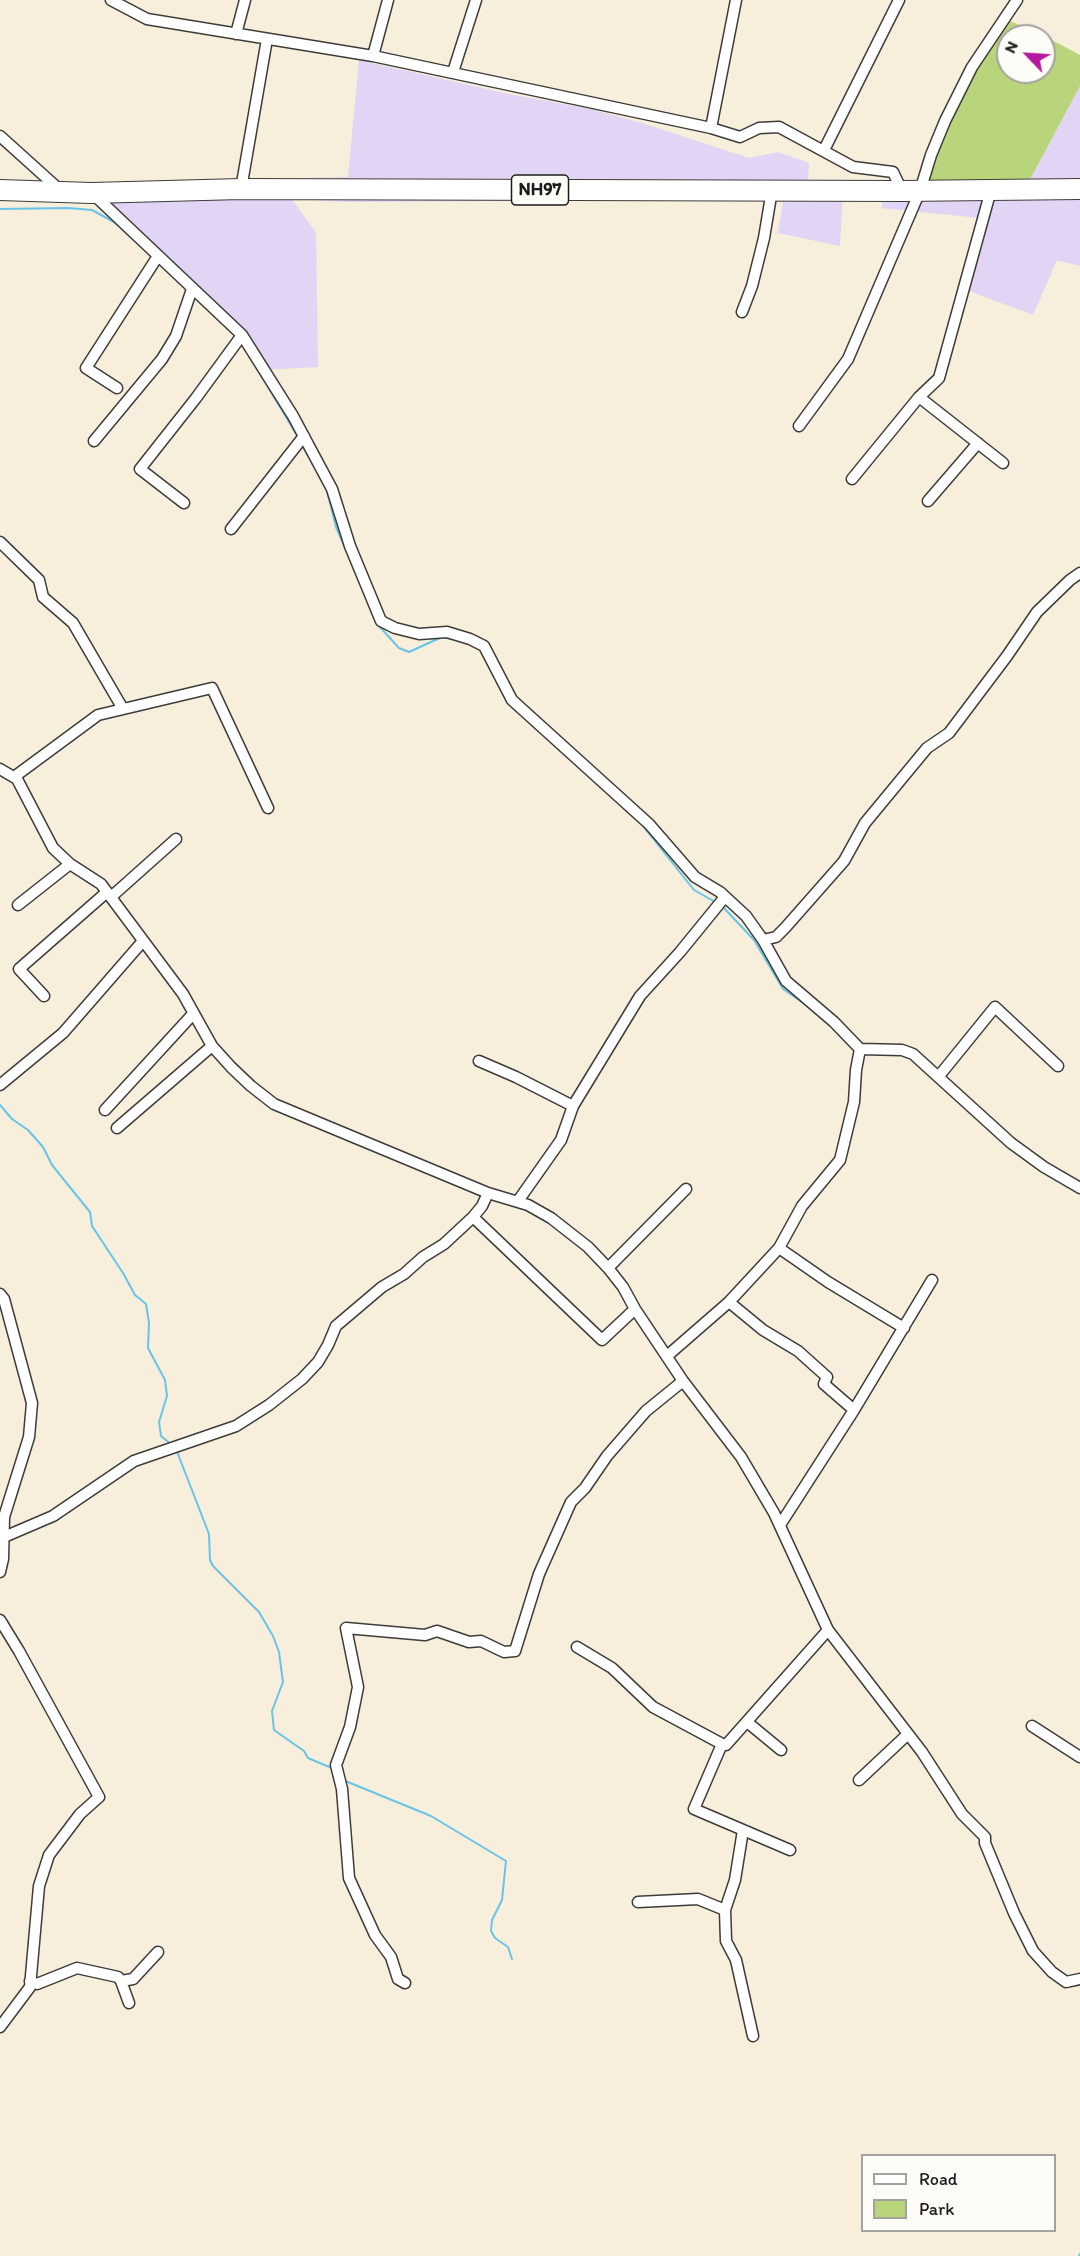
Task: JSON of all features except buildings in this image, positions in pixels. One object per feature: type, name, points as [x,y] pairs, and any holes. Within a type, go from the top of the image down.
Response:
[{"type":"highway","name":"NH97","points":[[0,190],[92,193],[241,189],[911,191],[1080,189]]},
{"type":"street","points":[[111,0],[147,19],[372,56],[453,72],[711,128],[740,137],[759,128],[778,127],[854,167],[893,172],[911,191]]},
{"type":"street","points":[[236,34],[245,0]]},
{"type":"street","points":[[372,56],[388,0]]},
{"type":"street","points":[[453,72],[476,0]]},
{"type":"street","points":[[711,128],[736,0]]},
{"type":"street","points":[[824,150],[899,0]]},
{"type":"street","points":[[799,426],[848,359],[911,191],[972,67],[1017,0]]},
{"type":"street","points":[[241,189],[267,39]]},
{"type":"street","points":[[0,136],[62,191]]},
{"type":"street","points":[[742,312],[752,286],[764,238],[772,190]]},
{"type":"street","points":[[852,479],[919,397],[939,378],[990,190]]},
{"type":"street","points":[[92,193],[242,334],[304,436],[332,489],[350,546],[381,621],[395,628],[418,634],[447,632],[484,646],[512,700],[649,824],[695,877],[720,892],[746,916],[763,940],[786,981],[860,1049],[902,1050],[913,1053],[1011,1143],[1044,1167],[1080,1188]]},
{"type":"street","points":[[117,388],[86,368],[158,256]]},
{"type":"street","points":[[94,441],[162,359],[176,336],[192,289]]},
{"type":"street","points":[[184,503],[140,469],[208,382],[242,334]]},
{"type":"street","points":[[919,397],[1003,463]]},
{"type":"street","points":[[231,529],[304,436]]},
{"type":"street","points":[[928,501],[978,443]]},
{"type":"street","points":[[0,542],[39,580],[43,597],[73,623],[123,709]]},
{"type":"street","points":[[763,940],[776,937],[844,861],[865,823],[927,748],[949,733],[1007,656],[1036,612],[1080,573]]},
{"type":"street","points":[[14,777],[98,715],[212,688],[268,808]]},
{"type":"street","points":[[0,769],[17,779],[53,848],[70,864],[100,884],[109,894],[118,910],[183,994],[212,1046],[231,1067],[274,1104],[488,1193],[518,1201],[551,1218],[588,1247],[608,1268],[623,1287],[683,1381],[741,1457],[780,1525],[828,1630],[922,1752],[962,1814],[985,1837],[985,1843],[1033,1951],[1052,1972],[1066,1982],[1080,1979]]},
{"type":"street","points":[[44,996],[19,969],[176,839]]},
{"type":"street","points":[[18,905],[70,864]]},
{"type":"street","points":[[518,1201],[561,1140],[573,1106],[640,996],[724,898]]},
{"type":"street","points":[[0,1085],[63,1033],[143,941]]},
{"type":"street","points":[[939,1076],[995,1006],[1058,1066]]},
{"type":"street","points":[[105,1110],[193,1014]]},
{"type":"street","points":[[117,1128],[212,1046]]},
{"type":"street","points":[[667,1356],[729,1302],[779,1248],[802,1206],[840,1160],[854,1102],[860,1049]]},
{"type":"street","points":[[478,1061],[516,1077],[573,1106]]},
{"type":"street","points":[[608,1268],[686,1189]]},
{"type":"street","points":[[4,1537],[53,1516],[134,1461],[236,1426],[269,1405],[302,1379],[318,1362],[336,1326],[382,1287],[444,1244],[473,1217],[482,1206],[488,1193]]},
{"type":"street","points":[[473,1217],[602,1340],[635,1309]]},
{"type":"street","points":[[779,1248],[828,1282],[904,1328]]},
{"type":"street","points":[[780,1525],[854,1410],[932,1280]]},
{"type":"street","points":[[0,1294],[4,1299],[32,1403],[29,1437],[4,1502],[3,1559],[0,1572]]},
{"type":"street","points":[[729,1302],[763,1330],[798,1351],[827,1377],[824,1384],[854,1410]]},
{"type":"street","points":[[405,1983],[398,1979],[391,1957],[375,1935],[349,1878],[342,1789],[336,1765],[350,1726],[358,1687],[346,1628],[425,1635],[437,1630],[470,1642],[481,1641],[504,1652],[515,1650],[539,1574],[571,1502],[585,1488],[607,1456],[646,1411],[683,1381]]},
{"type":"street","points":[[0,1620],[99,1797],[80,1814],[49,1855],[39,1886],[30,1987],[0,2027]]},
{"type":"street","points":[[577,1647],[612,1668],[653,1707],[726,1745],[828,1630]]},
{"type":"street","points":[[747,1722],[781,1750]]},
{"type":"street","points":[[1032,1725],[1060,1746],[1080,1757]]},
{"type":"street","points":[[859,1780],[908,1734]]},
{"type":"street","points":[[722,1744],[694,1809],[790,1850]]},
{"type":"street","points":[[743,1830],[735,1880],[725,1910],[726,1941],[736,1960],[753,2036]]},
{"type":"street","points":[[638,1902],[698,1899],[725,1910]]},
{"type":"street","points":[[121,1981],[133,1979],[158,1952]]},
{"type":"street","points":[[30,1981],[38,1984],[77,1968],[118,1977],[129,2003]]},
{"type":"shaded area","points":[[359,60],[509,94],[590,109],[642,123],[749,158],[778,152],[809,163],[808,180],[843,190],[840,246],[778,233],[783,202],[663,200],[347,202],[292,199],[316,233],[318,367],[264,370],[245,333],[91,188],[229,180],[348,177]]},
{"type":"shaded area","points":[[1080,86],[1080,266],[1057,260],[1033,315],[961,288],[980,218],[881,208],[886,189],[1026,187]]},
{"type":"green space","points":[[1006,19],[1017,24],[1003,24]]},
{"type":"green space","points":[[996,34],[996,84],[1056,84],[1056,42],[1080,55],[1080,86],[1026,187],[923,189],[936,146],[974,68]]},
{"type":"waterway","points":[[0,209],[92,210],[114,222],[145,250]]},
{"type":"waterway","points":[[247,352],[298,437]]},
{"type":"waterway","points":[[302,445],[308,456]]},
{"type":"waterway","points":[[326,487],[336,527],[376,621]]},
{"type":"waterway","points":[[379,626],[399,648],[409,652],[442,637],[452,639]]},
{"type":"waterway","points":[[643,826],[694,890],[717,903]]},
{"type":"waterway","points":[[722,906],[754,940],[783,989],[809,1007]]},
{"type":"waterway","points":[[0,1105],[43,1147],[52,1165],[90,1212],[92,1226],[135,1295],[146,1304],[149,1323],[148,1348],[165,1380],[167,1396],[159,1422],[161,1436],[172,1445]]},
{"type":"waterway","points":[[176,1449],[209,1534],[210,1560],[213,1566],[259,1612],[279,1652],[283,1682],[272,1711],[274,1730],[304,1751],[308,1758],[334,1769]]},
{"type":"waterway","points":[[343,1780],[431,1816],[506,1861],[502,1900],[492,1920],[491,1931],[495,1938],[508,1947],[512,1959]]}]
